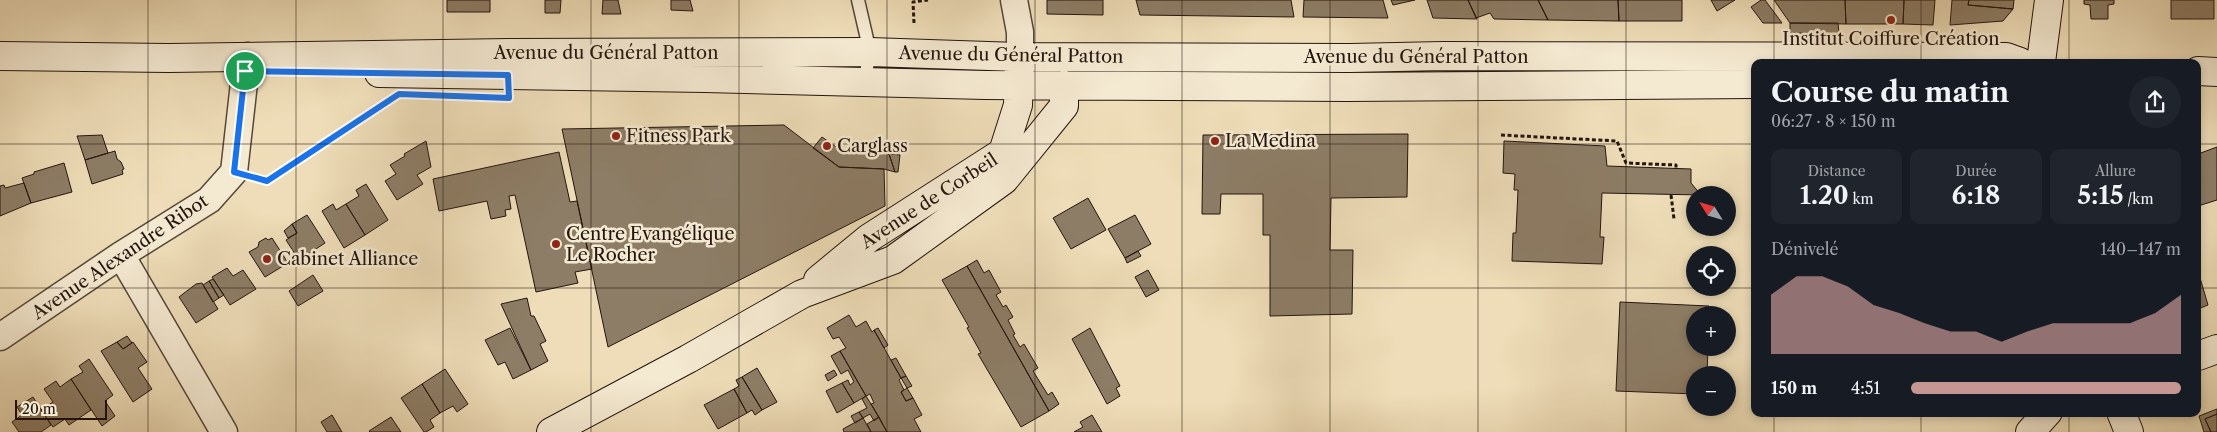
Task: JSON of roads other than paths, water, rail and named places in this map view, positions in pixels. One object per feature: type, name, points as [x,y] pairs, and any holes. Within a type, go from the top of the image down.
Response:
[{"type":"main road","points":[[2041,59],[2049,0]]},
{"type":"main road","name":"Avenue du Général Patton","points":[[0,69],[870,52],[1020,57],[2006,57],[2012,59]]},
{"type":"main road","name":"Avenue du Général Patton","points":[[0,56],[169,58],[246,64],[864,83],[1356,87],[1751,84]]},
{"type":"main road","name":"Avenue de Corbeil","points":[[802,294],[869,238],[1003,152],[1018,105],[1020,57]]},
{"type":"main road","points":[[2201,71],[2217,72]]},
{"type":"main road","name":"Avenue de Corbeil","points":[[552,432],[688,360],[802,294],[893,260],[1004,180],[1064,106],[1064,85]]},
{"type":"main road","points":[[2201,355],[2217,349]]},
{"type":"main road","points":[[2030,432],[2044,417]]},
{"type":"main road","points":[[2123,417],[2129,432]]},
{"type":"street","points":[[1014,0],[1020,32],[1020,57]]},
{"type":"street","name":"Avenue Alexandre Ribot","points":[[0,336],[121,255],[209,200],[234,172],[246,64]]},
{"type":"street","points":[[121,255],[224,432]]},
{"type":"lane","points":[[858,0],[870,52],[864,83]]},
{"type":"place","name":"Institut Coiffure Création","points":[[1891,20]]},
{"type":"place","name":"Fitness Park","points":[[616,136]]},
{"type":"place","name":"La Medina","points":[[1215,141]]},
{"type":"place","name":"Carglass","points":[[827,146]]},
{"type":"place","name":"Centre Evangélique Le Rocher","points":[[556,244]]},
{"type":"place","name":"Cabinet Alliance","points":[[267,259]]}]
